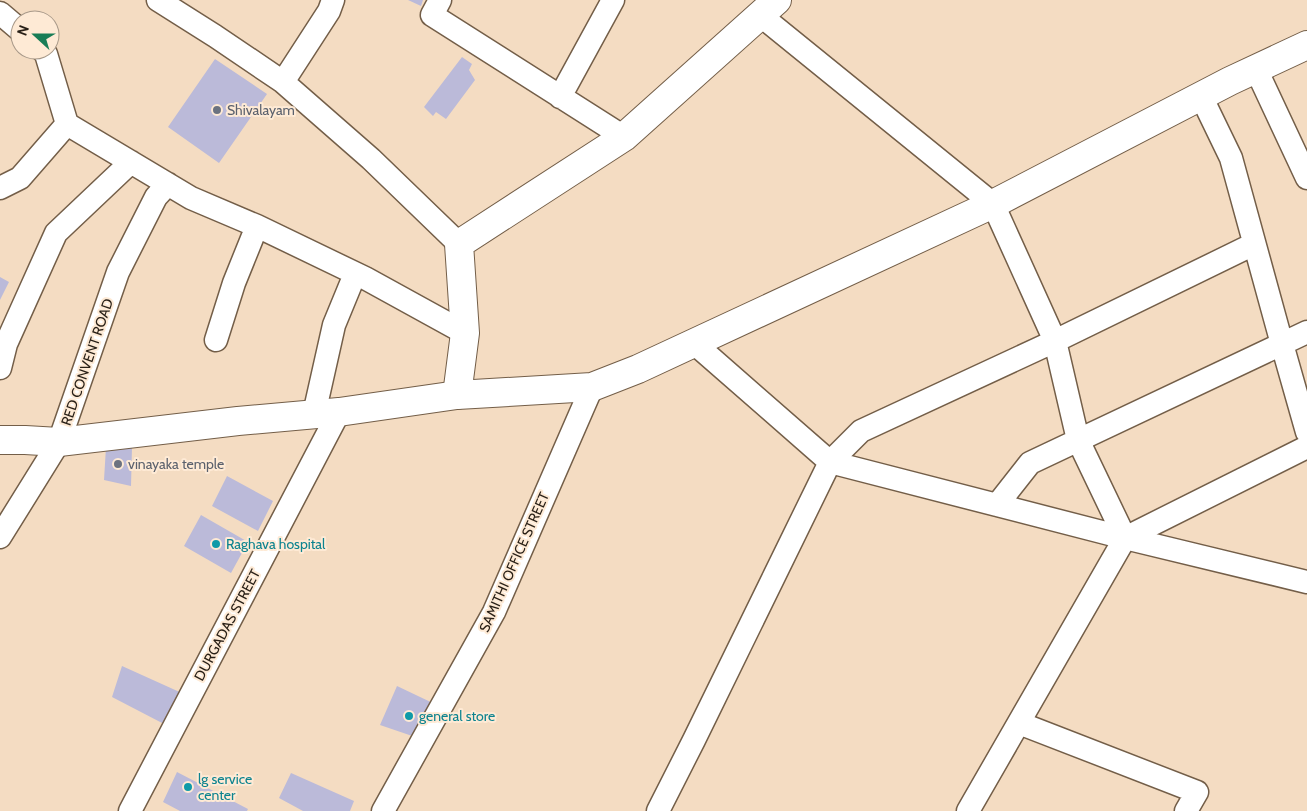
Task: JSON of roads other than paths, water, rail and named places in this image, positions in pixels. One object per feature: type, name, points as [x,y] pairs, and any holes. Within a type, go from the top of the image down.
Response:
[{"type":"main road","points":[[457,395],[465,333],[458,244],[624,137],[769,7]]},
{"type":"main road","points":[[0,440],[59,442],[238,421],[326,413],[457,395],[592,387],[638,369],[994,204],[1202,96],[1307,45]]},
{"type":"street","points":[[158,0],[283,82],[371,159],[458,244]]},
{"type":"street","points":[[283,82],[329,11],[333,0]]},
{"type":"street","points":[[440,0],[432,16],[624,137]]},
{"type":"street","points":[[560,96],[613,0]]},
{"type":"street","points":[[769,7],[994,204],[1055,341],[1078,440],[1124,538]]},
{"type":"street","points":[[0,13],[10,22]]},
{"type":"street","points":[[48,60],[67,124],[191,198],[257,226],[355,274],[465,333]]},
{"type":"street","points":[[1256,69],[1307,178]]},
{"type":"street","points":[[1202,96],[1231,158],[1307,432]]},
{"type":"street","points":[[0,188],[20,178],[67,124]]},
{"type":"street","points":[[0,368],[6,344],[56,233],[132,162]]},
{"type":"street","name":"RED CONVENT ROAD","points":[[0,537],[59,442],[118,272],[156,197],[168,184]]},
{"type":"street","points":[[216,340],[234,283],[257,226]]},
{"type":"street","points":[[658,811],[830,462],[862,431],[1055,341],[1254,244]]},
{"type":"street","name":"DURGADAS STREET","points":[[130,811],[326,413],[334,325],[355,274]]},
{"type":"street","points":[[997,505],[1030,463],[1307,332]]},
{"type":"street","points":[[694,343],[830,462],[1124,538],[1307,582]]},
{"type":"street","name":"SAMITHI OFFICE STREET","points":[[383,811],[494,612],[592,387]]},
{"type":"street","points":[[968,811],[1124,538],[1307,447]]},
{"type":"street","points":[[1019,723],[1197,792],[1186,811]]},
{"type":"place","name":"Shivalayam","points":[[217,110]]},
{"type":"place","name":"vinayaka temple","points":[[118,464]]},
{"type":"place","name":"Raghava hospital","points":[[216,544]]},
{"type":"place","name":"general store","points":[[409,716]]},
{"type":"place","name":"lg service center","points":[[188,787]]}]
